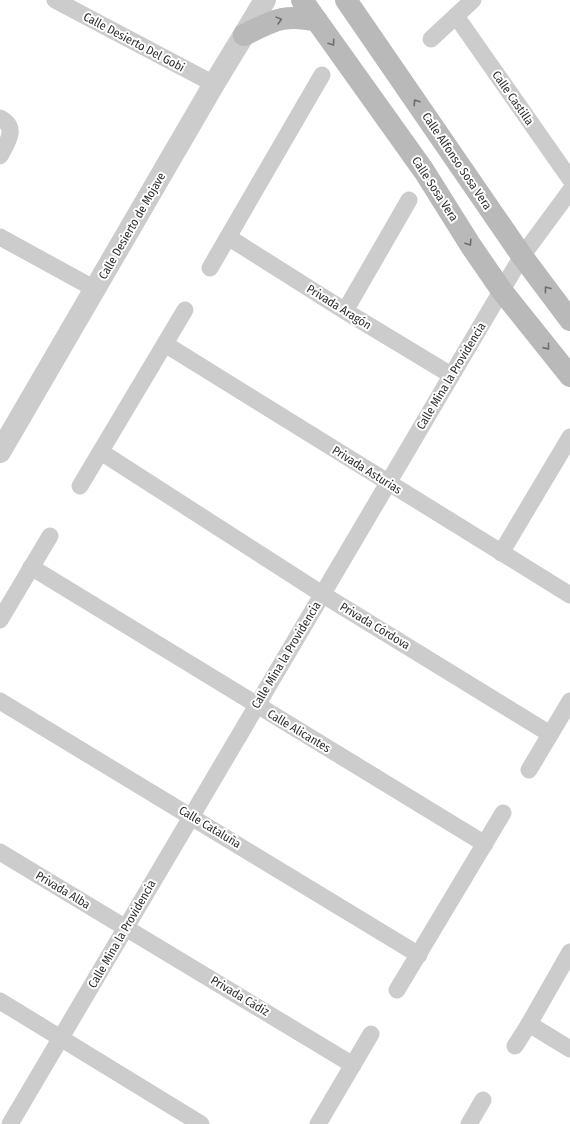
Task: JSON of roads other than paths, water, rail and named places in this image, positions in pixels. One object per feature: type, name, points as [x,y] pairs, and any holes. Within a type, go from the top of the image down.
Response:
[{"type":"main road","name":"Calle Sosa Vera","points":[[302,0],[424,171],[502,292],[570,376]]},
{"type":"main road","name":"Calle Alfonso Sosa Vera","points":[[346,0],[522,256],[570,320]]},
{"type":"main road","points":[[244,35],[272,22],[286,18],[301,17],[317,21]]},
{"type":"street","name":"Calle Desierto Del Gobi","points":[[55,0],[214,84]]},
{"type":"street","name":"Calle Desierto de Mojave","points":[[0,452],[214,84],[265,0]]},
{"type":"street","points":[[431,39],[473,0]]},
{"type":"street","name":"Calle Castilla","points":[[456,16],[570,179]]},
{"type":"street","points":[[210,268],[322,75]]},
{"type":"street","points":[[0,118],[9,125],[11,131],[0,156]]},
{"type":"street","name":"Calle Mina la Providencia","points":[[10,1124],[522,256],[570,191]]},
{"type":"street","points":[[345,311],[409,200]]},
{"type":"street","points":[[0,237],[95,289]]},
{"type":"street","name":"Privada Aragón","points":[[228,237],[451,376]]},
{"type":"street","points":[[80,486],[185,310]]},
{"type":"street","name":"Privada Asturias","points":[[165,344],[570,595]]},
{"type":"street","points":[[501,553],[570,438]]},
{"type":"street","name":"Privada Córdova","points":[[100,452],[322,594],[550,734]]},
{"type":"street","points":[[0,620],[50,536]]},
{"type":"street","name":"Calle Alicantes","points":[[32,567],[485,844]]},
{"type":"street","name":"Calle Cataluña","points":[[0,700],[419,955]]},
{"type":"street","points":[[529,770],[570,701]]},
{"type":"street","points":[[397,990],[503,813]]},
{"type":"street","name":"Privada Alba","points":[[0,852],[126,927]]},
{"type":"street","name":"Privada Cádiz","points":[[126,927],[353,1065]]},
{"type":"street","points":[[514,1046],[529,1024],[570,952]]},
{"type":"street","points":[[0,1001],[201,1124]]},
{"type":"street","points":[[529,1024],[570,1049]]},
{"type":"street","points":[[318,1124],[371,1034]]},
{"type":"street","points":[[469,1124],[483,1100]]}]
